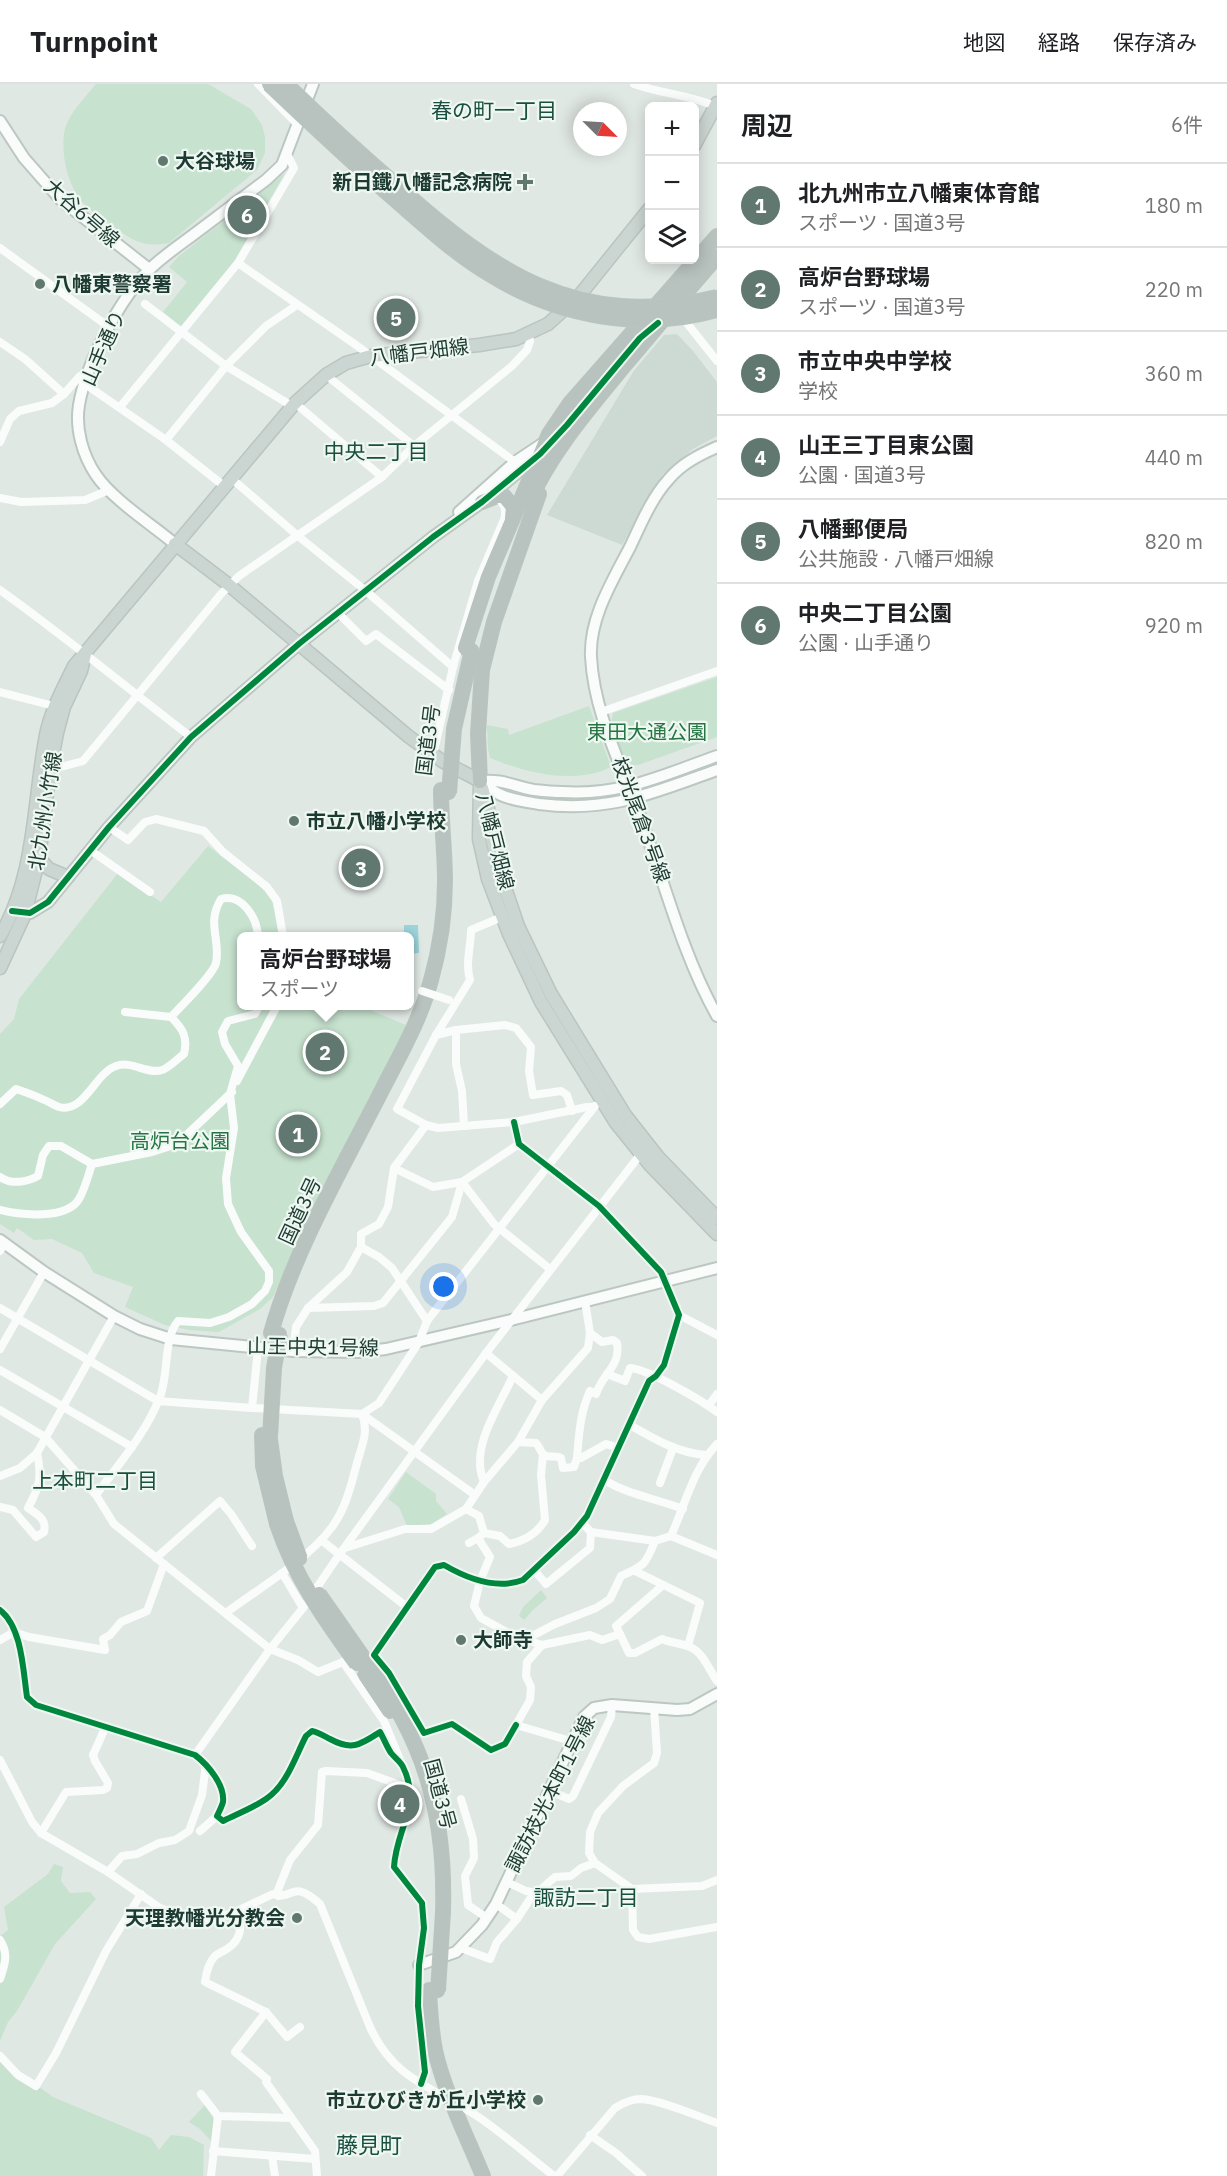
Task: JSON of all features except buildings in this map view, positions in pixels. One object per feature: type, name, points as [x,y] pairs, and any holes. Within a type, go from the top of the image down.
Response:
[{"type":"highway","points":[[269,84],[360,170],[455,251],[516,290],[571,310],[628,319],[680,318],[717,310]]},
{"type":"highway","points":[[286,84],[432,216],[480,254],[519,277],[557,293],[579,299],[631,307],[662,307],[717,297]]},
{"type":"highway","name":"国道3号","points":[[483,2176],[459,2106],[444,2050],[434,1990],[438,1912],[444,1872],[440,1832],[430,1783],[413,1739],[387,1689],[359,1660],[313,1586],[282,1523],[263,1466],[266,1436],[265,1367],[276,1333],[280,1300],[289,1279],[332,1187],[405,1044],[431,982],[443,916],[446,727],[485,586],[512,523],[533,454],[570,403],[717,236]]},
{"type":"highway","name":"国道3号","points":[[468,649],[495,580],[535,489],[548,466],[585,414],[658,323],[717,257]]},
{"type":"highway","points":[[480,781],[479,696],[488,644],[539,496],[547,478],[577,432],[585,414]]},
{"type":"highway","points":[[488,500],[504,496],[511,502],[512,523]]},
{"type":"highway","name":"国道3号","points":[[459,2106],[492,2176]]},
{"type":"main road","points":[[699,137],[716,105]]},
{"type":"main road","name":"八幡戸畑線","points":[[175,544],[294,405],[326,375],[346,363],[371,356],[479,345],[516,339],[529,333],[557,317],[579,296],[648,210]]},
{"type":"main road","points":[[175,544],[300,643],[433,755],[480,781]]},
{"type":"main road","name":"北九州小竹線","points":[[0,936],[12,910],[31,848],[46,734],[54,706],[74,666],[175,544]]},
{"type":"main road","name":"北九州小竹線","points":[[0,968],[25,914],[39,858],[50,770],[64,707],[81,671],[86,653]]},
{"type":"main road","name":"八幡戸畑線","points":[[480,781],[479,839],[488,879],[502,917],[541,1002],[601,1100],[717,1234]]},
{"type":"main road","name":"八幡戸畑線","points":[[480,781],[488,808],[501,876],[518,926],[601,1100]]},
{"type":"main road","points":[[39,858],[53,871],[68,877]]},
{"type":"main road","name":"八幡戸畑線","points":[[644,1149],[717,1218]]},
{"type":"street","points":[[258,84],[298,125]]},
{"type":"street","name":"山手通り","points":[[175,544],[108,490],[88,461],[82,446],[79,407],[85,384],[109,327],[130,293],[149,269],[266,180],[282,165],[313,84]]},
{"type":"street","points":[[634,84],[716,105]]},
{"type":"street","name":"大谷6号線","points":[[0,121],[24,158],[60,199],[149,269]]},
{"type":"street","points":[[120,407],[238,263],[294,168],[287,154]]},
{"type":"street","points":[[0,248],[109,327]]},
{"type":"street","points":[[238,263],[371,356],[514,462]]},
{"type":"street","points":[[145,304],[226,366],[294,405],[382,477]]},
{"type":"street","points":[[166,440],[226,366],[266,326],[297,305]]},
{"type":"street","points":[[673,307],[717,361]]},
{"type":"street","points":[[433,537],[488,500],[533,454],[567,425],[640,338],[658,323]]},
{"type":"street","points":[[50,770],[83,761],[229,585],[382,477],[414,446],[512,366],[527,350],[529,333]]},
{"type":"street","points":[[0,342],[25,359],[64,394]]},
{"type":"street","points":[[326,375],[414,446]]},
{"type":"street","points":[[0,442],[10,419],[19,411],[52,403],[64,394],[80,376],[85,384],[227,482],[298,536],[366,591],[453,667]]},
{"type":"street","name":"枝光尾倉3号線","points":[[717,447],[699,455],[668,479],[650,505],[602,603],[594,630],[591,654],[593,681],[601,712],[688,954],[717,1016]]},
{"type":"street","points":[[12,910],[25,914],[42,907],[109,827],[191,737],[300,643],[433,537],[514,462],[533,454]]},
{"type":"street","points":[[533,454],[548,466]]},
{"type":"street","points":[[0,498],[21,502],[85,500],[108,490]]},
{"type":"street","points":[[433,755],[453,667],[478,581],[505,517],[504,504],[488,500]]},
{"type":"street","points":[[0,590],[86,653],[95,664],[191,737]]},
{"type":"street","points":[[338,613],[366,641],[376,634],[449,690]]},
{"type":"street","points":[[601,712],[717,670]]},
{"type":"street","points":[[0,692],[54,706]]},
{"type":"street","points":[[480,781],[497,779],[534,790],[582,793],[628,788],[717,756]]},
{"type":"street","points":[[480,781],[499,795],[532,803],[560,806],[610,804],[634,799],[717,770]]},
{"type":"street","points":[[109,827],[128,840],[145,822],[156,819],[204,831],[223,852],[267,887],[277,901],[282,932]]},
{"type":"street","points":[[90,850],[150,892]]},
{"type":"street","points":[[171,1017],[216,964],[213,922],[221,899],[235,898],[250,911],[258,925],[258,932]]},
{"type":"street","points":[[502,917],[471,930],[471,944],[466,968],[470,980],[436,1035],[397,1109],[426,1125],[438,1128],[514,1122],[572,1111],[601,1100]]},
{"type":"street","points":[[422,991],[449,1000]]},
{"type":"street","points":[[96,1495],[132,1446],[158,1401],[162,1391],[171,1330],[178,1321],[210,1323],[229,1317],[252,1304],[265,1291],[269,1282],[269,1271],[251,1249],[228,1204],[226,1178],[234,1128],[231,1094],[238,1066],[225,1044],[222,1032],[228,1022],[255,1014],[257,1010]]},
{"type":"street","points":[[0,1177],[7,1182],[29,1181],[38,1176],[43,1155],[49,1146],[61,1146],[92,1164],[152,1152],[177,1144],[231,1094],[274,1010]]},
{"type":"street","points":[[0,1104],[16,1089],[61,1108],[69,1107],[83,1100],[106,1070],[119,1064],[137,1065],[154,1072],[165,1070],[170,1063],[184,1054],[187,1041],[181,1026],[171,1017],[125,1012]]},
{"type":"street","points":[[436,1035],[456,1030],[505,1025],[516,1028],[531,1047],[529,1071],[533,1095],[561,1091],[567,1095],[572,1111]]},
{"type":"street","points":[[456,1030],[456,1064],[462,1091],[464,1126]]},
{"type":"street","points":[[362,1414],[379,1403],[419,1342],[427,1321],[601,1100]]},
{"type":"street","points":[[514,1122],[519,1144],[599,1206],[661,1272],[679,1315],[717,1335]]},
{"type":"street","points":[[293,1351],[296,1327],[308,1308],[347,1272],[361,1246],[361,1234],[379,1224],[388,1207],[394,1168],[426,1125]]},
{"type":"street","points":[[394,1168],[434,1187],[462,1182],[519,1144]]},
{"type":"street","points":[[195,1755],[486,1353],[644,1149]]},
{"type":"street","points":[[0,1210],[19,1214],[52,1214],[68,1211],[78,1201],[92,1164]]},
{"type":"street","points":[[462,1182],[499,1229],[550,1269]]},
{"type":"street","points":[[308,1308],[374,1306],[383,1303],[452,1217],[462,1182]]},
{"type":"street","name":"山王中央1号線","points":[[2,1245],[114,1316],[140,1329],[171,1339],[293,1351],[359,1352],[419,1342],[717,1268]]},
{"type":"street","points":[[361,1246],[392,1268],[427,1321]]},
{"type":"street","points":[[0,1349],[45,1272]]},
{"type":"street","points":[[342,1552],[405,1529],[431,1529],[466,1509],[484,1482],[518,1443],[542,1400],[588,1348],[590,1333],[585,1301]]},
{"type":"street","points":[[0,1308],[158,1401],[362,1414],[475,1495]]},
{"type":"street","points":[[0,1410],[45,1437],[96,1495],[110,1520],[156,1558],[270,1649],[298,1660],[318,1672],[359,1660],[407,1607],[435,1567],[444,1565],[480,1581],[513,1584],[523,1580],[582,1523],[630,1425],[649,1380],[656,1376],[664,1365],[679,1315]]},
{"type":"street","points":[[0,1476],[20,1468],[38,1453],[114,1316]]},
{"type":"street","points":[[543,1454],[556,1455],[561,1458],[563,1468],[574,1467],[577,1458],[580,1418],[586,1400],[590,1391],[597,1394],[601,1382],[619,1354],[617,1343],[602,1342],[590,1333]]},
{"type":"street","points":[[252,1408],[258,1349]]},
{"type":"street","points":[[486,1353],[542,1400]]},
{"type":"street","points":[[607,1374],[625,1381],[630,1368],[637,1368],[709,1405],[717,1412]]},
{"type":"street","points":[[0,1370],[132,1446]]},
{"type":"street","points":[[484,1482],[481,1444],[513,1376]]},
{"type":"street","points":[[709,1405],[717,1394]]},
{"type":"street","points":[[226,1614],[270,1578],[282,1573],[321,1540],[333,1526],[346,1500],[367,1426],[362,1414]]},
{"type":"street","points":[[630,1425],[673,1448],[690,1454],[706,1455]]},
{"type":"street","points":[[469,1543],[481,1536],[500,1536],[509,1544],[522,1541],[542,1526],[545,1520],[541,1475],[543,1454],[536,1443],[518,1443]]},
{"type":"street","points":[[577,1458],[606,1444],[619,1448]]},
{"type":"street","points":[[671,1536],[696,1474],[706,1455],[717,1444]]},
{"type":"street","points":[[660,1483],[673,1448]]},
{"type":"street","points":[[0,1507],[13,1510],[36,1537],[44,1532],[46,1526],[43,1519],[28,1508],[38,1490],[41,1473],[38,1453]]},
{"type":"street","points":[[604,1480],[621,1490],[660,1500],[683,1509]]},
{"type":"street","points":[[156,1558],[220,1501],[252,1546]]},
{"type":"street","points":[[466,1509],[479,1516],[481,1536],[490,1557],[480,1581],[474,1606],[481,1618],[514,1636],[542,1645],[590,1635],[602,1640],[620,1634]]},
{"type":"street","points":[[582,1523],[591,1532],[655,1541],[671,1536],[716,1552]]},
{"type":"street","points":[[534,1570],[546,1584],[590,1548],[591,1532]]},
{"type":"street","points":[[321,1540],[342,1552],[407,1607]]},
{"type":"street","points":[[514,1636],[534,1635],[596,1608],[610,1599],[621,1576],[635,1571],[647,1562],[655,1541]]},
{"type":"street","points":[[0,1640],[14,1632],[29,1637],[105,1650],[103,1639],[110,1635],[121,1622],[147,1611],[164,1564]]},
{"type":"street","points":[[635,1571],[700,1603],[688,1646]]},
{"type":"street","points":[[282,1573],[303,1608]]},
{"type":"street","points":[[663,1586],[615,1626],[629,1653],[635,1653],[662,1639],[688,1646],[696,1650],[717,1681]]},
{"type":"street","points":[[0,1610],[12,1622],[21,1653],[27,1697],[36,1705],[195,1755],[206,1764],[222,1790],[223,1803],[217,1816],[200,1831]]},
{"type":"street","points":[[359,1660],[389,1674],[424,1733],[452,1724],[491,1750],[505,1744],[530,1700],[531,1687],[526,1676],[527,1662],[542,1645]]},
{"type":"street","points":[[359,1660],[411,1789],[412,1802],[399,1838],[394,1867],[422,1903],[424,1928],[419,1965],[418,2006],[425,2072],[421,2084]]},
{"type":"street","name":"諏訪枝光本町1号線","points":[[419,1965],[456,1952],[487,1918],[507,1882],[584,1718],[594,1708],[612,1705],[690,1709],[717,1694]]},
{"type":"street","points":[[550,1791],[569,1799],[573,1796],[610,1717],[612,1705]]},
{"type":"street","points":[[654,1708],[657,1753],[654,1763],[623,1786],[598,1813],[590,1832],[589,1853],[595,1863],[632,1889],[702,1886],[717,1880]]},
{"type":"street","points":[[516,1725],[574,1742]]},
{"type":"street","points":[[41,1833],[66,1792],[107,1788],[108,1783],[93,1755],[106,1726]]},
{"type":"street","points":[[217,1816],[223,1821],[266,1799],[283,1782],[306,1736],[312,1731],[352,1747],[362,1744],[380,1732],[391,1753],[403,1766]]},
{"type":"street","points":[[0,1760],[32,1822],[41,1833],[108,1872],[160,1908],[178,1916],[209,1921],[237,1911],[273,1893],[279,1896],[296,1890],[308,1893],[320,1904],[351,1988],[378,2045],[393,2063],[421,2084],[478,2116],[555,2176],[615,2108],[626,2101],[641,2099],[717,2123]]},
{"type":"street","points":[[108,1872],[122,1857],[137,1854],[159,1843],[175,1840],[189,1831],[202,1795],[206,1764]]},
{"type":"street","points":[[279,1896],[278,1890],[290,1860],[318,1825],[322,1772],[367,1773],[411,1789]]},
{"type":"street","points":[[461,1799],[473,1839],[474,1858],[465,1876],[468,1905],[487,1918]]},
{"type":"street","points":[[461,1948],[490,1959],[497,1942],[517,1919],[530,1899],[555,1877],[571,1876],[581,1868],[595,1863]]},
{"type":"street","points":[[507,1882],[526,1891],[537,1893]]},
{"type":"street","points":[[632,1889],[633,1930],[638,1937],[649,1939],[717,1927]]},
{"type":"street","points":[[0,2056],[18,2075],[36,2086],[56,2053],[106,1951],[141,1894]]},
{"type":"street","points":[[496,1904],[517,1919]]},
{"type":"street","points":[[237,1911],[241,1921],[240,1933],[230,1947],[215,1956],[207,1970],[205,1982],[266,2012],[287,2037],[300,2027]]},
{"type":"street","points":[[0,1940],[6,1960],[0,1978]]},
{"type":"street","points":[[266,2012],[235,2052],[267,2079],[266,2082],[315,2151],[317,2176]]},
{"type":"street","points":[[201,2094],[218,2116],[211,2176]]},
{"type":"street","points":[[218,2116],[291,2118]]},
{"type":"street","points":[[590,2135],[616,2153],[642,2176]]},
{"type":"street","points":[[213,2151],[315,2159]]},
{"type":"street","points":[[272,2156],[275,2176]]},
{"type":"shaded area","points":[[677,334],[717,382],[717,436],[693,449],[663,474],[622,545],[547,515],[633,372],[664,335]]},
{"type":"green space","name":"大谷球場","points":[[96,84],[208,84],[251,109],[262,125],[265,153],[257,170],[169,243],[151,244],[137,241],[81,201],[66,169],[63,142],[66,127],[77,108]]},
{"type":"green space","points":[[285,173],[235,260],[181,327],[163,312],[187,282],[169,267],[179,256]]},
{"type":"green space","name":"東田大通公園","points":[[717,677],[717,737],[638,765],[625,762],[611,725],[613,713]]},
{"type":"green space","name":"東田大通公園","points":[[589,706],[611,767],[582,775],[550,775],[490,758],[487,725],[508,729],[509,735]]},
{"type":"green space","name":"高炉台公園","points":[[208,846],[258,883],[272,901],[278,932],[237,932],[237,1010],[370,1010],[408,1026],[294,1250],[273,1297],[260,1309],[219,1332],[189,1330],[165,1325],[125,1307],[133,1287],[94,1273],[82,1253],[52,1239],[34,1240],[17,1228],[14,1233],[0,1224],[0,1034],[14,1019],[19,999],[118,873],[161,902]]},
{"type":"green space","points":[[406,1472],[436,1494],[436,1501],[447,1514],[431,1524],[407,1526],[399,1507],[388,1499]]},
{"type":"green space","points":[[541,1590],[547,1598],[524,1620],[519,1616],[523,1607]]},
{"type":"green space","points":[[395,1795],[409,1801],[405,1813],[392,1807]]},
{"type":"green space","points":[[54,1864],[63,1867],[61,1881],[70,1893],[90,1892],[96,1899],[55,1944],[17,2011],[8,2022],[0,2041],[0,1936],[8,1930],[4,1907],[48,1874]]},
{"type":"green space","points":[[0,2059],[53,2097],[151,2138],[159,2150],[171,2135],[189,2137],[204,2145],[203,2176],[0,2176]]},
{"type":"green space","points":[[205,2105],[215,2121],[212,2142],[200,2129],[189,2122]]},
{"type":"water","points":[[404,925],[418,925],[419,953],[414,954],[414,932],[404,932]]},
{"type":"cycle path","points":[[12,911],[30,913],[48,902],[109,827],[191,737],[300,643],[433,537],[482,502],[540,454],[640,338],[658,323]]},
{"type":"cycle path","points":[[514,1122],[519,1144],[599,1206],[661,1272],[679,1315],[664,1365],[649,1381],[587,1516],[574,1532],[523,1580],[513,1583],[482,1582],[444,1565],[435,1567],[374,1655],[389,1673],[424,1733],[452,1724],[491,1750],[505,1744],[516,1725]]},
{"type":"cycle path","points":[[0,1610],[13,1627],[17,1638],[27,1697],[36,1705],[195,1755],[210,1770],[221,1789],[223,1802],[217,1816],[223,1821],[266,1799],[280,1786],[306,1736],[312,1731],[344,1745],[356,1745],[380,1732],[391,1753],[403,1767],[410,1793],[394,1867],[422,1903],[424,1928],[419,1965],[418,2006],[425,2072],[421,2084]]},
{"type":"place","name":"大谷球場","points":[[163,161]]},
{"type":"place","name":"新日鐵八幡記念病院","points":[[525,182]]},
{"type":"place","name":"中央二丁目公園","points":[[247,215]]},
{"type":"place","name":"八幡東警察署","points":[[40,284]]},
{"type":"place","name":"八幡郵便局","points":[[396,318]]},
{"type":"place","name":"市立八幡小学校","points":[[294,821]]},
{"type":"place","name":"市立中央中学校","points":[[361,868]]},
{"type":"place","name":"高炉台野球場","points":[[325,1052]]},
{"type":"place","name":"北九州市立八幡東体育館","points":[[298,1134]]},
{"type":"place","name":"大師寺","points":[[461,1640]]},
{"type":"place","name":"山王三丁目東公園","points":[[400,1804]]},
{"type":"place","name":"天理教幡光分教会","points":[[297,1918]]},
{"type":"place","name":"市立ひびきが丘小学校","points":[[538,2100]]},
{"type":"district","name":"春の町一丁目","points":[[494,111]]},
{"type":"district","name":"中央二丁目","points":[[376,452]]},
{"type":"district","name":"上本町二丁目","points":[[95,1481]]},
{"type":"district","name":"諏訪二丁目","points":[[586,1898]]},
{"type":"district","name":"藤見町","points":[[369,2145]]}]
